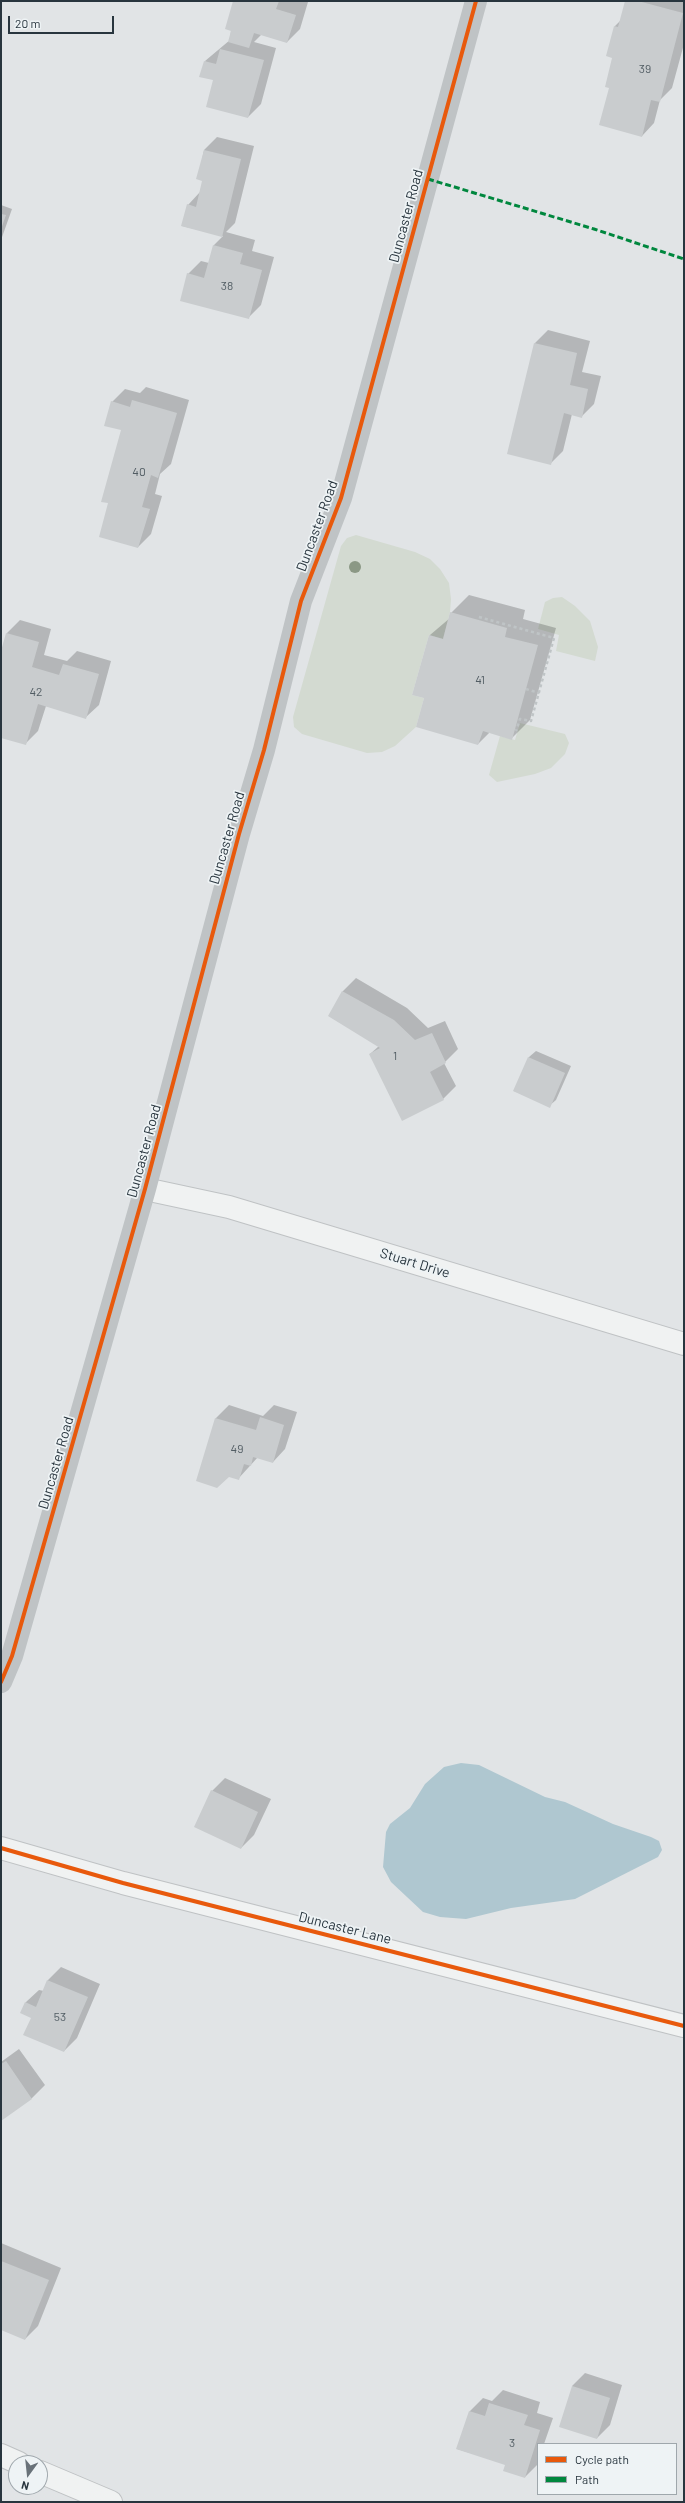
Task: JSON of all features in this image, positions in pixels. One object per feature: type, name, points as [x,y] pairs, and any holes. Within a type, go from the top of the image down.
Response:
[{"type":"street","name":"Duncaster Road","points":[[1,1682],[12,1656],[146,1189],[237,842],[264,750],[302,602],[340,498],[476,1]]},
{"type":"street","name":"Stuart Drive","points":[[146,1189],[229,1207],[684,1344]]},
{"type":"street","name":"Duncaster Lane","points":[[1,1848],[123,1883],[684,2026]]},
{"type":"street","points":[[48,2475],[111,2502]]},
{"type":"path","points":[[479,617],[554,638],[531,721],[520,719],[516,731]]},
{"type":"path","points":[[526,688],[539,693]]},
{"type":"shaded area","points":[[356,535],[415,552],[430,559],[440,569],[449,583],[451,599],[450,612],[443,639],[429,635],[412,695],[424,698],[416,727],[395,746],[382,752],[367,753],[302,734],[294,727],[293,717],[341,546],[347,538]]},
{"type":"shaded area","points":[[562,597],[575,606],[590,621],[598,647],[595,661],[556,651],[559,635],[538,629],[545,602],[553,598]]},
{"type":"shaded area","points":[[520,723],[565,734],[569,743],[565,754],[551,768],[535,774],[497,782],[489,775],[500,736],[515,740]]},
{"type":"water","points":[[461,1763],[479,1765],[545,1797],[565,1802],[613,1824],[651,1837],[659,1841],[662,1850],[658,1857],[575,1899],[511,1908],[466,1919],[440,1917],[423,1912],[391,1882],[383,1867],[386,1832],[390,1824],[410,1808],[425,1784],[444,1767]]},
{"type":"building","points":[[233,1],[279,1],[276,9],[296,15],[287,43],[254,33],[249,48],[228,42],[231,31],[225,29]]},
{"type":"building","points":[[625,1],[638,1],[683,13],[660,102],[651,100],[642,137],[599,125],[609,88],[605,87],[612,58],[606,56],[614,26],[618,27]]},
{"type":"building","points":[[220,49],[264,60],[248,118],[206,107],[213,80],[199,77],[204,61],[216,64]]},
{"type":"building","points":[[204,150],[241,159],[222,237],[181,226],[187,204],[196,207],[202,181],[196,179]]},
{"type":"building","points":[[1,214],[6,215],[1,229]]},
{"type":"building","points":[[213,245],[243,253],[240,264],[262,270],[249,319],[180,301],[187,273],[204,278]]},
{"type":"building","points":[[534,343],[577,353],[570,385],[588,389],[582,418],[564,413],[551,465],[507,454]]},
{"type":"building","points":[[132,400],[177,413],[158,478],[151,475],[142,507],[150,509],[138,548],[99,537],[108,503],[101,502],[121,430],[104,426],[111,401],[130,407]]},
{"type":"building","points":[[450,612],[507,628],[505,637],[538,645],[512,740],[483,731],[478,745],[416,727],[424,698],[412,695],[429,635],[443,639]]},
{"type":"building","points":[[6,633],[39,642],[32,667],[59,675],[63,664],[99,674],[86,719],[38,704],[26,745],[1,738],[1,651]]},
{"type":"building","points":[[342,991],[394,1020],[415,1040],[432,1033],[446,1063],[430,1072],[444,1100],[402,1121],[369,1054],[380,1048],[328,1016]]},
{"type":"building","points":[[528,1057],[565,1073],[550,1108],[513,1091]]},
{"type":"building","points":[[260,1417],[284,1425],[273,1463],[253,1457],[251,1466],[244,1464],[239,1480],[229,1477],[217,1488],[196,1481],[215,1418],[256,1430]]},
{"type":"building","points":[[211,1790],[258,1812],[241,1849],[194,1827]]},
{"type":"building","points":[[47,1980],[88,1997],[64,2052],[23,2035],[31,2018],[20,2013],[25,2002],[36,2007]]},
{"type":"building","points":[[6,2061],[32,2099],[1,2121],[1,2064]]},
{"type":"building","points":[[1,2261],[49,2280],[25,2340],[1,2330]]},
{"type":"building","points":[[572,2386],[610,2398],[597,2439],[559,2427]]},
{"type":"building","points":[[489,2403],[528,2415],[524,2425],[540,2430],[525,2478],[503,2471],[505,2465],[456,2449],[469,2411],[485,2416]]},
{"type":"marked path","points":[[428,179],[594,229],[684,259]]},
{"type":"cycle path","points":[[1,1682],[12,1656],[145,1189],[239,834],[264,750],[301,601],[341,498],[476,1]]},
{"type":"cycle path","points":[[1,1848],[123,1883],[684,2026]]}]
